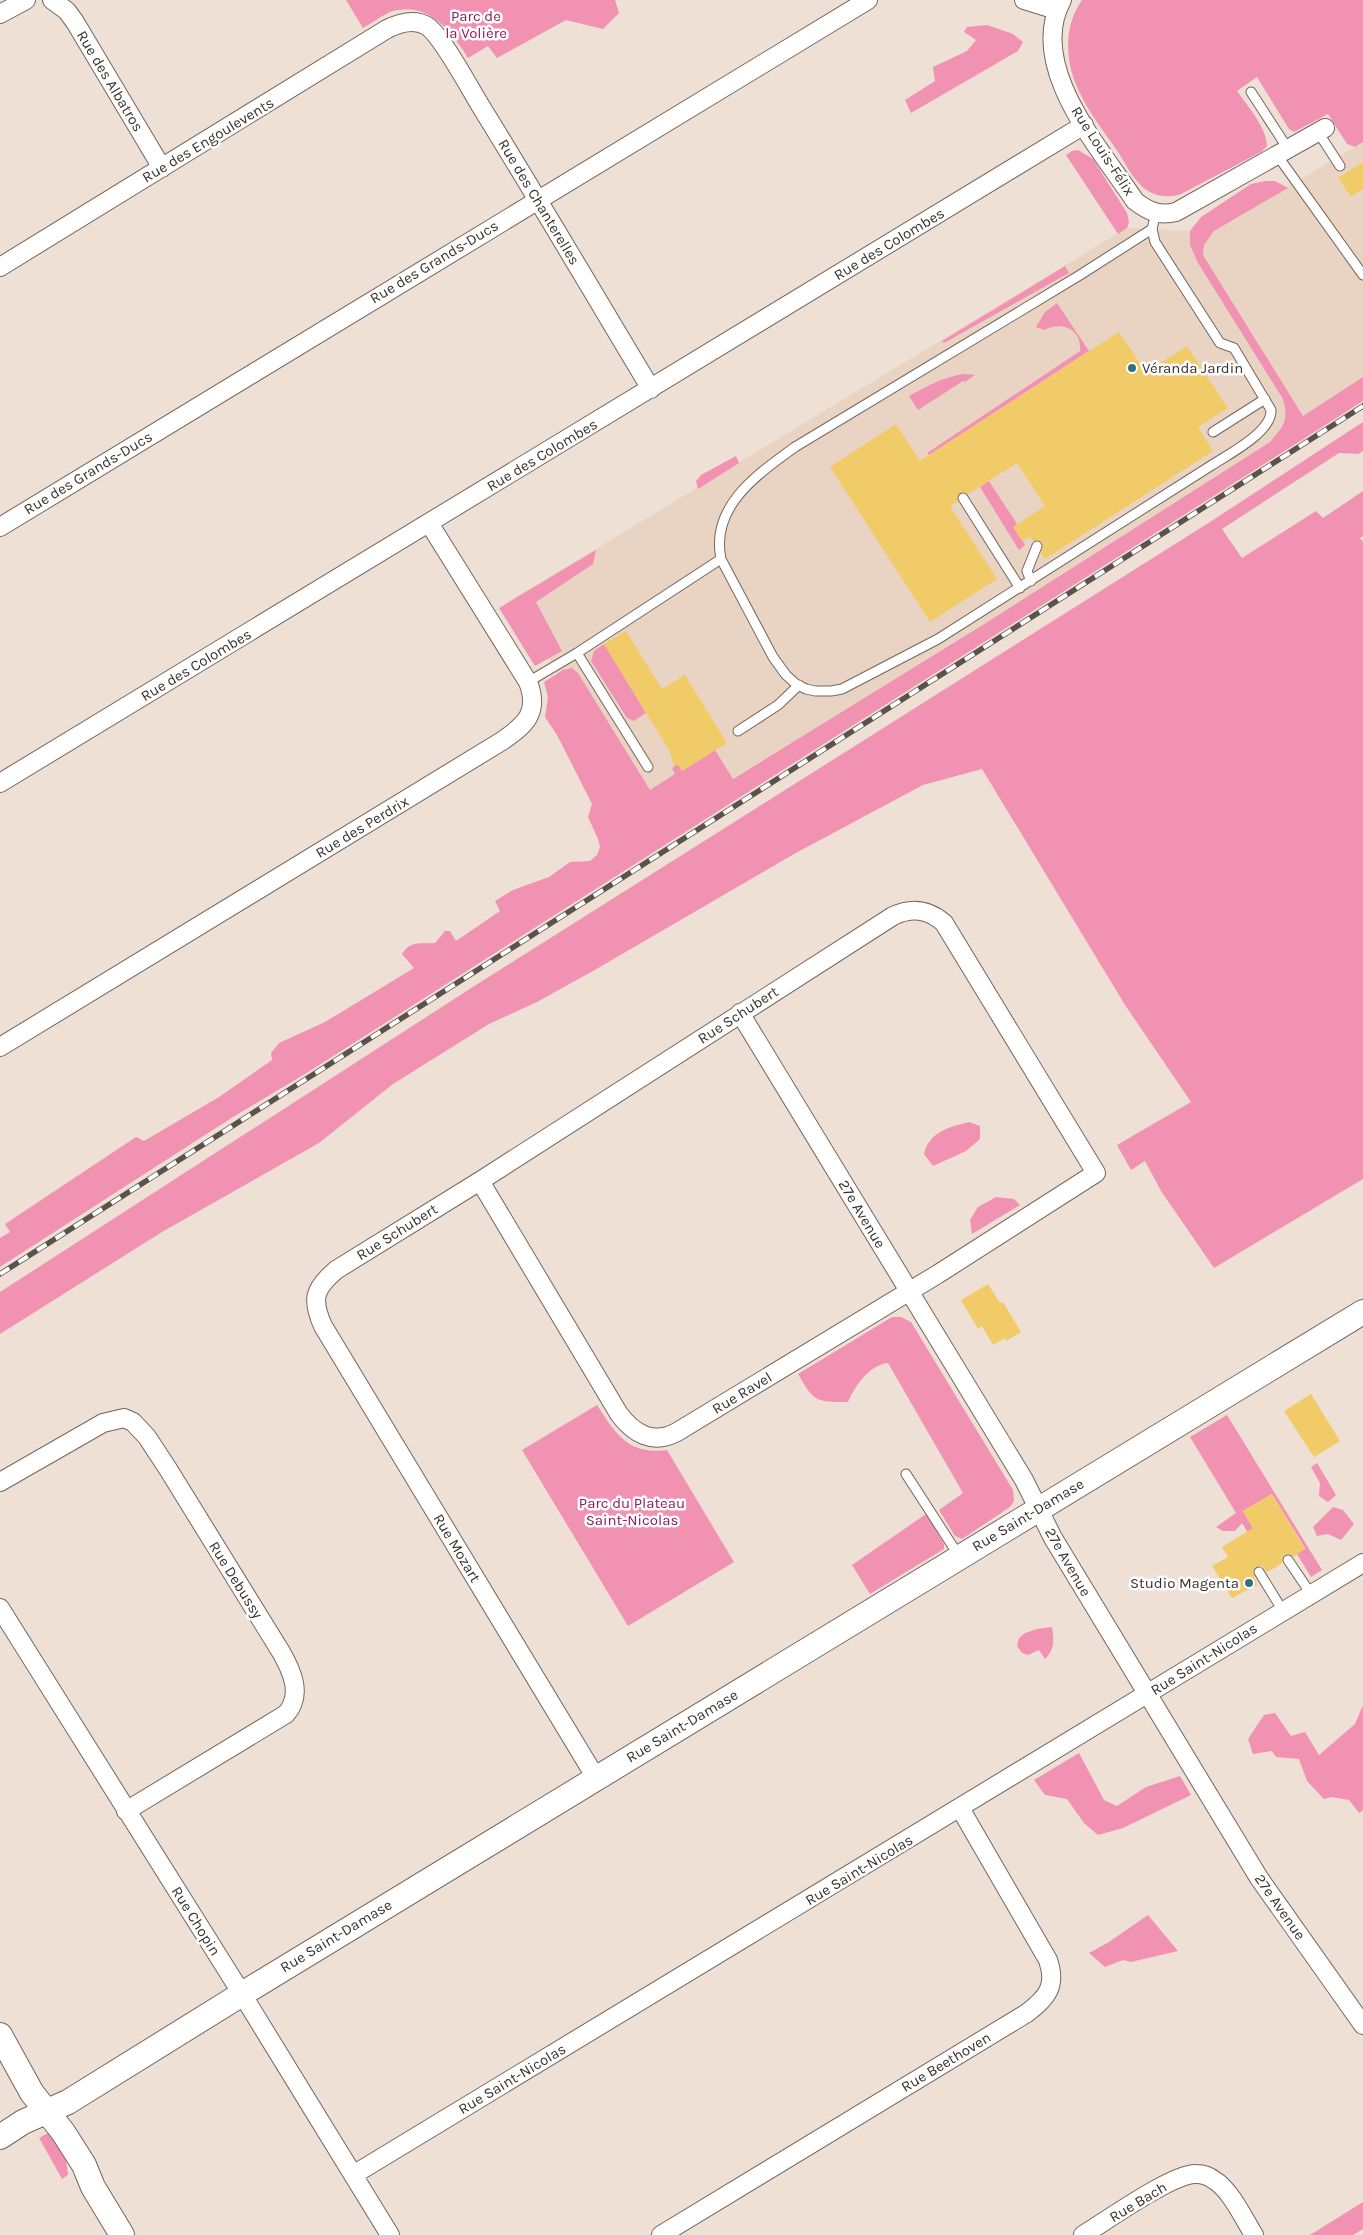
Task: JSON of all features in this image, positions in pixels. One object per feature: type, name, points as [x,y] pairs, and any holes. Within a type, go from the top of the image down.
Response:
[{"type":"street","points":[[0,14],[26,0]]},
{"type":"street","name":"Rue des Albatros","points":[[52,0],[67,11],[75,22],[162,168]]},
{"type":"street","name":"Rue des Grands-Ducs","points":[[0,527],[868,0]]},
{"type":"street","name":"Rue Louis-Félix","points":[[1045,3],[1052,25],[1051,51],[1062,85],[1084,125],[1136,201],[1154,221]]},
{"type":"street","name":"Rue des Engoulevents","points":[[0,267],[387,29],[397,24],[420,23]]},
{"type":"street","name":"Rue des Chanterelles","points":[[420,23],[432,30],[451,58],[538,199],[650,389]]},
{"type":"street","name":"Rue des Colombes","points":[[0,783],[1084,125]]},
{"type":"street","points":[[1154,221],[1176,212],[1322,130]]},
{"type":"street","name":"Rue des Perdrix","points":[[0,1047],[502,742],[522,726],[528,718],[533,701],[528,682],[429,523]]},
{"type":"street","name":"Rue Schubert","points":[[319,1318],[316,1309],[316,1294],[324,1281],[336,1270],[480,1181],[893,916],[915,910],[930,913],[944,923],[1096,1173]]},
{"type":"street","name":"27e Avenue","points":[[740,1013],[1024,1480],[1052,1538],[1259,1878],[1363,2025]]},
{"type":"street","name":"Rue Ravel","points":[[480,1181],[618,1414],[628,1427],[649,1438],[668,1437],[677,1432],[909,1291],[1096,1173]]},
{"type":"street","name":"Rue Saint-Damase","points":[[0,2137],[23,2122],[68,2102],[596,1778],[1363,1312]]},
{"type":"street","name":"Rue Mozart","points":[[319,1318],[596,1778]]},
{"type":"street","name":"Rue Debussy","points":[[0,1482],[103,1423],[124,1418],[133,1422],[147,1437],[168,1469],[290,1668],[295,1685],[295,1694],[292,1708],[286,1714],[126,1811]]},
{"type":"street","name":"Rue Saint-Nicolas","points":[[353,2175],[1363,1562]]},
{"type":"street","name":"Rue Chopin","points":[[0,1608],[242,1994],[390,2235]]},
{"type":"street","name":"Rue Beethoven","points":[[661,2235],[1027,2013],[1044,1999],[1051,1984],[1052,1976],[1048,1960],[960,1808]]},
{"type":"street","points":[[0,2035],[32,2093],[48,2111],[84,2165],[93,2187],[122,2235]]},
{"type":"street","name":"Rue Bach","points":[[1083,2235],[1176,2179],[1196,2174],[1216,2181],[1226,2191],[1254,2235]]},
{"type":"lane","points":[[1251,92],[1283,152],[1363,275]]},
{"type":"lane","points":[[1322,130],[1340,166]]},
{"type":"lane","points":[[1154,221],[1155,242],[1220,343],[1234,348],[1271,410],[1271,416],[1262,430],[1212,465],[938,639],[842,689],[815,691],[799,685],[786,675],[774,657],[721,559],[718,547],[727,510],[752,479],[795,447],[1080,275],[1154,221]]},
{"type":"lane","points":[[1213,432],[1265,399]]},
{"type":"lane","points":[[963,498],[1020,588]]},
{"type":"lane","points":[[1031,581],[1027,570],[1037,546]]},
{"type":"lane","points":[[528,682],[577,653],[721,559]]},
{"type":"lane","points":[[577,653],[648,767]]},
{"type":"lane","points":[[738,731],[787,699],[799,685]]},
{"type":"lane","points":[[906,1474],[960,1557]]},
{"type":"lane","points":[[1288,1560],[1310,1594]]},
{"type":"lane","points":[[1259,1572],[1283,1611]]},
{"type":"shaded area","points":[[1363,142],[1363,377],[1303,416],[1203,255],[1204,245],[1214,231]]},
{"type":"shaded area","points":[[1127,228],[1190,231],[1190,245],[1283,398],[1287,414],[1282,428],[1270,442],[981,626],[652,828],[513,599]]},
{"type":"green space","name":"Parc de la Volière","points":[[346,0],[615,0],[619,13],[603,29],[566,20],[497,58],[488,46],[468,58],[446,28],[426,14],[415,10],[403,9],[383,15],[363,28]]},
{"type":"green space","points":[[1082,0],[1363,0],[1363,142],[1355,147],[1347,144],[1328,114],[1294,132],[1289,129],[1257,77],[1237,91],[1260,124],[1267,146],[1261,152],[1181,194],[1163,196],[1149,192],[1133,177],[1095,119],[1081,96],[1071,71],[1069,35],[1074,13]]},
{"type":"green space","points":[[987,25],[1013,34],[1023,42],[1018,51],[911,113],[905,100],[935,81],[933,67],[967,51],[976,40],[964,32],[967,27]]},
{"type":"green space","points":[[1078,150],[1093,159],[1127,213],[1129,222],[1127,228],[1118,234],[1066,155]]},
{"type":"green space","points":[[1275,181],[1288,188],[1214,231],[1204,245],[1203,255],[1303,416],[1363,377],[1363,401],[305,1074],[233,1117],[0,1267],[0,1238],[10,1232],[5,1224],[136,1137],[144,1141],[219,1097],[272,1060],[271,1053],[279,1043],[325,1022],[414,968],[402,954],[412,945],[435,943],[445,931],[450,931],[456,941],[500,911],[495,901],[513,890],[549,877],[570,862],[590,861],[597,855],[600,847],[588,817],[592,804],[557,735],[545,717],[548,697],[544,682],[563,670],[572,668],[578,673],[650,790],[675,774],[672,768],[678,764],[682,771],[715,750],[733,779],[981,626],[1270,442],[1284,422],[1285,406],[1283,399],[1198,263],[1190,245],[1190,231],[1201,217],[1251,184]]},
{"type":"green space","points":[[1065,266],[1069,273],[944,343],[942,341]]},
{"type":"green space","points":[[1057,303],[1089,351],[929,455],[927,453],[1080,351],[1078,337],[1070,329],[1058,326],[1044,330],[1036,327],[1045,312]]},
{"type":"green space","points":[[965,374],[975,375],[918,410],[909,396],[943,379]]},
{"type":"green space","points":[[1363,422],[1363,451],[1358,454],[1339,453],[1222,529],[1242,558],[1316,511],[1323,518],[1363,491],[1363,536],[1360,538],[1363,542],[1363,1179],[1214,1268],[1161,1191],[1145,1161],[1131,1170],[1117,1145],[1191,1102],[1125,1005],[982,769],[923,785],[794,854],[537,1002],[489,1024],[393,1084],[319,1143],[162,1232],[0,1334],[0,1292],[479,983],[1210,522]]},
{"type":"green space","points":[[736,456],[739,463],[698,489],[696,481],[701,475]]},
{"type":"green space","points":[[989,481],[1017,524],[1014,527],[1025,545],[1019,550],[980,487]]},
{"type":"green space","points":[[596,550],[593,564],[536,602],[562,651],[535,666],[499,608]]},
{"type":"green space","points":[[604,644],[646,713],[634,721],[627,718],[591,661],[594,651]]},
{"type":"green space","points":[[969,1122],[980,1126],[980,1139],[966,1151],[933,1166],[924,1154],[930,1140],[947,1129]]},
{"type":"green space","points":[[996,1197],[1014,1199],[1020,1205],[972,1234],[970,1220],[978,1207]]},
{"type":"green space","points":[[892,1317],[901,1317],[911,1322],[1013,1490],[1014,1501],[1010,1507],[962,1539],[955,1536],[939,1510],[963,1493],[888,1363],[869,1372],[859,1383],[848,1402],[822,1401],[812,1395],[798,1374]]},
{"type":"green space","name":"Parc du Plateau Saint-Nicolas","points":[[597,1405],[617,1433],[633,1446],[654,1451],[667,1450],[734,1562],[628,1626],[522,1450]]},
{"type":"green space","points":[[1227,1415],[1322,1570],[1311,1577],[1297,1554],[1305,1548],[1272,1494],[1243,1511],[1276,1567],[1270,1570],[1242,1523],[1235,1531],[1223,1531],[1216,1527],[1236,1513],[1190,1437]]},
{"type":"green space","points":[[1317,1463],[1336,1495],[1328,1502],[1319,1496],[1320,1483],[1311,1467]]},
{"type":"green space","points":[[1333,1507],[1343,1510],[1354,1524],[1341,1540],[1328,1534],[1317,1536],[1313,1527]]},
{"type":"green space","points":[[926,1514],[944,1544],[944,1549],[870,1594],[852,1565]]},
{"type":"green space","points":[[1052,1627],[1053,1644],[1051,1652],[1045,1659],[1039,1650],[1028,1655],[1022,1653],[1017,1646],[1019,1638],[1025,1633]]},
{"type":"green space","points":[[1363,1705],[1363,1810],[1359,1813],[1349,1800],[1331,1797],[1324,1799],[1307,1781],[1299,1759],[1276,1757],[1272,1751],[1253,1754],[1248,1739],[1264,1715],[1275,1713],[1291,1736],[1305,1732],[1319,1755],[1355,1724]]},
{"type":"green space","points":[[1079,1753],[1104,1800],[1117,1806],[1146,1787],[1180,1776],[1191,1795],[1123,1828],[1098,1835],[1084,1823],[1067,1799],[1045,1795],[1034,1780]]},
{"type":"green space","points":[[1148,1915],[1178,1951],[1131,1962],[1123,1960],[1105,1967],[1089,1953],[1109,1942]]},
{"type":"green space","points":[[48,2133],[66,2159],[68,2175],[62,2179],[39,2138]]},
{"type":"green space","points":[[1363,2202],[1363,2229],[1353,2235],[1310,2235]]},
{"type":"building","points":[[1363,162],[1363,189],[1351,197],[1338,178]]},
{"type":"building","points":[[1119,332],[1146,372],[1187,346],[1228,408],[1198,427],[1213,451],[1045,559],[1041,553],[1042,542],[1033,541],[1030,536],[1022,541],[1013,527],[1045,506],[1017,463],[968,494],[960,493],[957,496],[958,501],[950,506],[997,579],[930,622],[830,467],[896,424],[920,461]]},
{"type":"building","points":[[626,631],[662,689],[685,675],[727,743],[682,771],[678,764],[674,767],[670,752],[604,644]]},
{"type":"building","points":[[988,1284],[1000,1303],[1003,1302],[1021,1332],[1006,1341],[1005,1338],[993,1345],[982,1326],[978,1329],[961,1300]]},
{"type":"building","points":[[1311,1394],[1340,1441],[1314,1457],[1284,1411]]},
{"type":"building","points":[[1272,1494],[1305,1549],[1293,1557],[1290,1554],[1285,1555],[1282,1558],[1282,1563],[1267,1572],[1262,1566],[1255,1567],[1253,1573],[1257,1585],[1232,1598],[1212,1566],[1228,1557],[1222,1547],[1253,1528],[1243,1511]]},
{"type":"railway","points":[[0,1274],[1363,406]]},
{"type":"place","name":"Véranda Jardin","points":[[1132,368]]},
{"type":"place","name":"Studio Magenta","points":[[1249,1583]]}]
